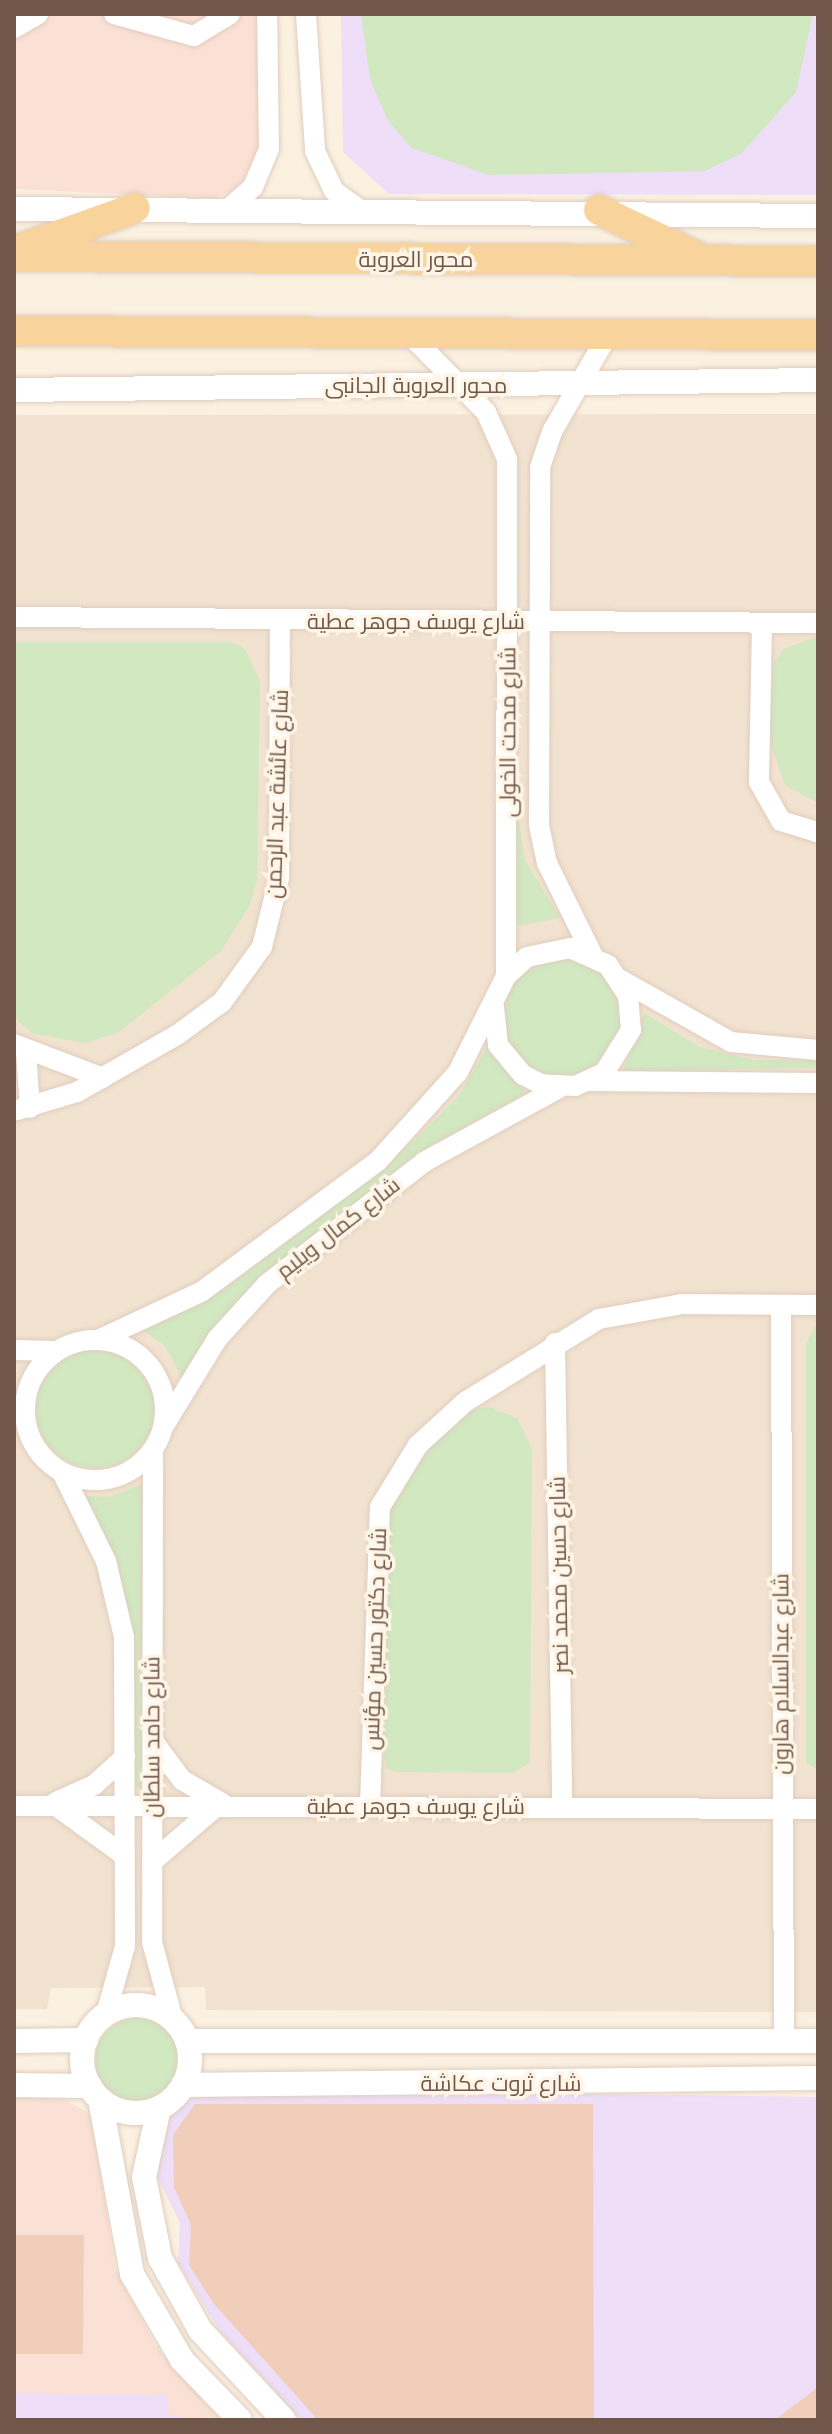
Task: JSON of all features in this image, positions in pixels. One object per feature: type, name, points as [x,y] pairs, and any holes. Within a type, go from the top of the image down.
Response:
[{"type":"main road","points":[[14,254],[135,208]]},
{"type":"main road","points":[[599,210],[709,262]]},
{"type":"main road","name":"محور العروبة","points":[[14,254],[818,261]]},
{"type":"main road","points":[[14,331],[818,335]]},
{"type":"street","points":[[14,28],[38,14]]},
{"type":"street","points":[[114,14],[194,36],[230,14]]},
{"type":"street","points":[[229,208],[253,187],[269,149],[267,14]]},
{"type":"street","points":[[306,14],[315,151],[334,191],[360,210]]},
{"type":"street","points":[[14,209],[599,210],[818,216]]},
{"type":"street","name":"شارع مدحت الخولى","points":[[592,954],[542,845],[538,622],[540,467],[609,333]]},
{"type":"street","name":"شارع مدحت الخولى","points":[[409,334],[453,385],[486,412],[503,442],[508,621],[506,976]]},
{"type":"street","name":"محور العروبة الجانبى","points":[[14,390],[453,385],[580,388],[818,380]]},
{"type":"street","name":"شارع يوسف جوهر عطية","points":[[14,617],[280,623],[818,623]]},
{"type":"street","name":"شارع عائشة عبد الرحمن","points":[[22,1109],[103,1078],[222,1002],[262,947],[279,878],[280,623]]},
{"type":"street","points":[[762,624],[759,782],[781,821],[818,832]]},
{"type":"street","points":[[818,1050],[731,1042],[621,980],[592,954],[548,949],[506,976],[494,1006],[498,1045],[509,1062],[523,1075],[561,1087],[589,1081],[818,1083]]},
{"type":"street","points":[[589,1081],[616,1061],[631,1030],[621,980]]},
{"type":"street","name":"شارع كمال ويليم","points":[[100,1339],[201,1292],[378,1161],[430,1109],[494,1006]]},
{"type":"street","points":[[22,1109],[20,1047],[103,1078]]},
{"type":"street","name":"شارع كمال ويليم","points":[[165,1424],[217,1339],[267,1284],[424,1162],[561,1087]]},
{"type":"street","name":"شارع عبدالسلام هارون","points":[[781,1305],[784,2043]]},
{"type":"street","name":"شارع دكتور حسين مؤنس","points":[[370,1806],[380,1507],[396,1472],[440,1422],[555,1343],[640,1308],[818,1305]]},
{"type":"street","points":[[14,1350],[55,1351],[100,1339],[129,1347],[152,1367],[164,1394],[165,1424],[153,1451],[112,1479],[63,1474],[22,1436],[27,1391],[55,1351]]},
{"type":"street","name":"شارع حسين محمد نصر","points":[[555,1343],[562,1808]]},
{"type":"street","name":"شارع حامد سلطان","points":[[153,1451],[154,1965],[173,2020]]},
{"type":"street","name":"شارع حامد سلطان","points":[[63,1474],[121,1610],[125,1946],[106,2014]]},
{"type":"street","points":[[152,1739],[182,1780],[222,1805],[152,1862]]},
{"type":"street","points":[[125,1757],[94,1785],[52,1806],[125,1856]]},
{"type":"street","name":"شارع يوسف جوهر عطية","points":[[14,1806],[818,1809]]},
{"type":"street","points":[[240,2420],[182,2360],[148,2310],[121,2242],[86,2040],[106,2014],[148,2006],[173,2020],[187,2041],[183,2085],[159,2108],[145,2150],[146,2205],[178,2296],[284,2420]]},
{"type":"street","points":[[14,2041],[86,2040]]},
{"type":"street","name":"شارع ثروت عكاشة","points":[[187,2041],[818,2041]]},
{"type":"street","points":[[749,2081],[750,2043]]},
{"type":"street","name":"شارع ثروت عكاشة","points":[[183,2085],[818,2078]]},
{"type":"street","points":[[14,2085],[95,2092],[122,2111],[159,2108]]},
{"type":"street","points":[[148,2310],[178,2296]]},
{"type":"shaded area","points":[[14,14],[258,14],[260,152],[242,187],[213,198],[14,189]]},
{"type":"shaded area","points":[[341,14],[818,14],[818,195],[389,194],[343,152]]},
{"type":"shaded area","points":[[818,414],[818,2012],[206,2010],[205,1987],[51,1988],[47,2009],[14,2009],[14,415]]},
{"type":"shaded area","points":[[195,2088],[818,2097],[818,2420],[301,2420],[218,2329],[178,2262],[180,2223],[150,2162],[167,2105]]},
{"type":"shaded area","points":[[56,2095],[92,2115],[115,2268],[155,2345],[220,2420],[14,2420],[14,2096]]},
{"type":"shaded area","points":[[14,2393],[168,2395],[168,2414],[192,2420],[14,2420]]},
{"type":"green space","points":[[361,14],[813,14],[796,92],[742,153],[705,171],[489,175],[412,148],[388,121],[370,79]]},
{"type":"green space","points":[[818,636],[818,803],[785,785],[768,736],[774,662],[784,649]]},
{"type":"green space","points":[[14,642],[231,642],[245,649],[260,681],[257,880],[250,905],[221,951],[119,1032],[86,1043],[34,1034],[14,1018]]},
{"type":"green space","points":[[518,814],[525,860],[560,918],[507,928],[512,815]]},
{"type":"green space","points":[[562,959],[585,963],[604,976],[617,995],[621,1018],[617,1041],[604,1060],[585,1073],[562,1077],[539,1073],[520,1060],[507,1041],[503,1018],[507,995],[520,976],[539,963]]},
{"type":"green space","points":[[644,1013],[700,1047],[753,1060],[818,1060],[818,1068],[623,1071]]},
{"type":"green space","points":[[489,1043],[526,1093],[430,1146],[256,1282],[218,1325],[184,1381],[165,1346],[143,1330],[229,1286],[420,1135],[459,1096]]},
{"type":"green space","points":[[818,1321],[818,1770],[806,1762],[806,1344]]},
{"type":"green space","points":[[95,1350],[118,1354],[137,1367],[150,1386],[154,1409],[150,1432],[137,1451],[118,1464],[95,1468],[72,1464],[53,1451],[40,1432],[36,1409],[40,1386],[53,1367],[72,1354]]},
{"type":"green space","points":[[489,1407],[517,1418],[532,1449],[530,1763],[512,1773],[398,1772],[387,1769],[382,1745],[388,1506],[412,1465],[470,1410]]},
{"type":"green space","points":[[142,1484],[141,1788],[129,1788],[129,1647],[80,1496],[109,1497]]},
{"type":"green space","points":[[137,2018],[160,2025],[172,2037],[179,2060],[172,2083],[160,2095],[137,2102],[114,2095],[102,2083],[95,2060],[102,2037],[114,2025]]},
{"type":"building","points":[[195,2104],[593,2104],[594,2420],[318,2420],[214,2304],[189,2265],[191,2225],[174,2187],[173,2135]]},
{"type":"building","points":[[14,2235],[84,2235],[83,2354],[14,2354]]},
{"type":"building","points":[[818,2387],[818,2420],[775,2420]]}]
